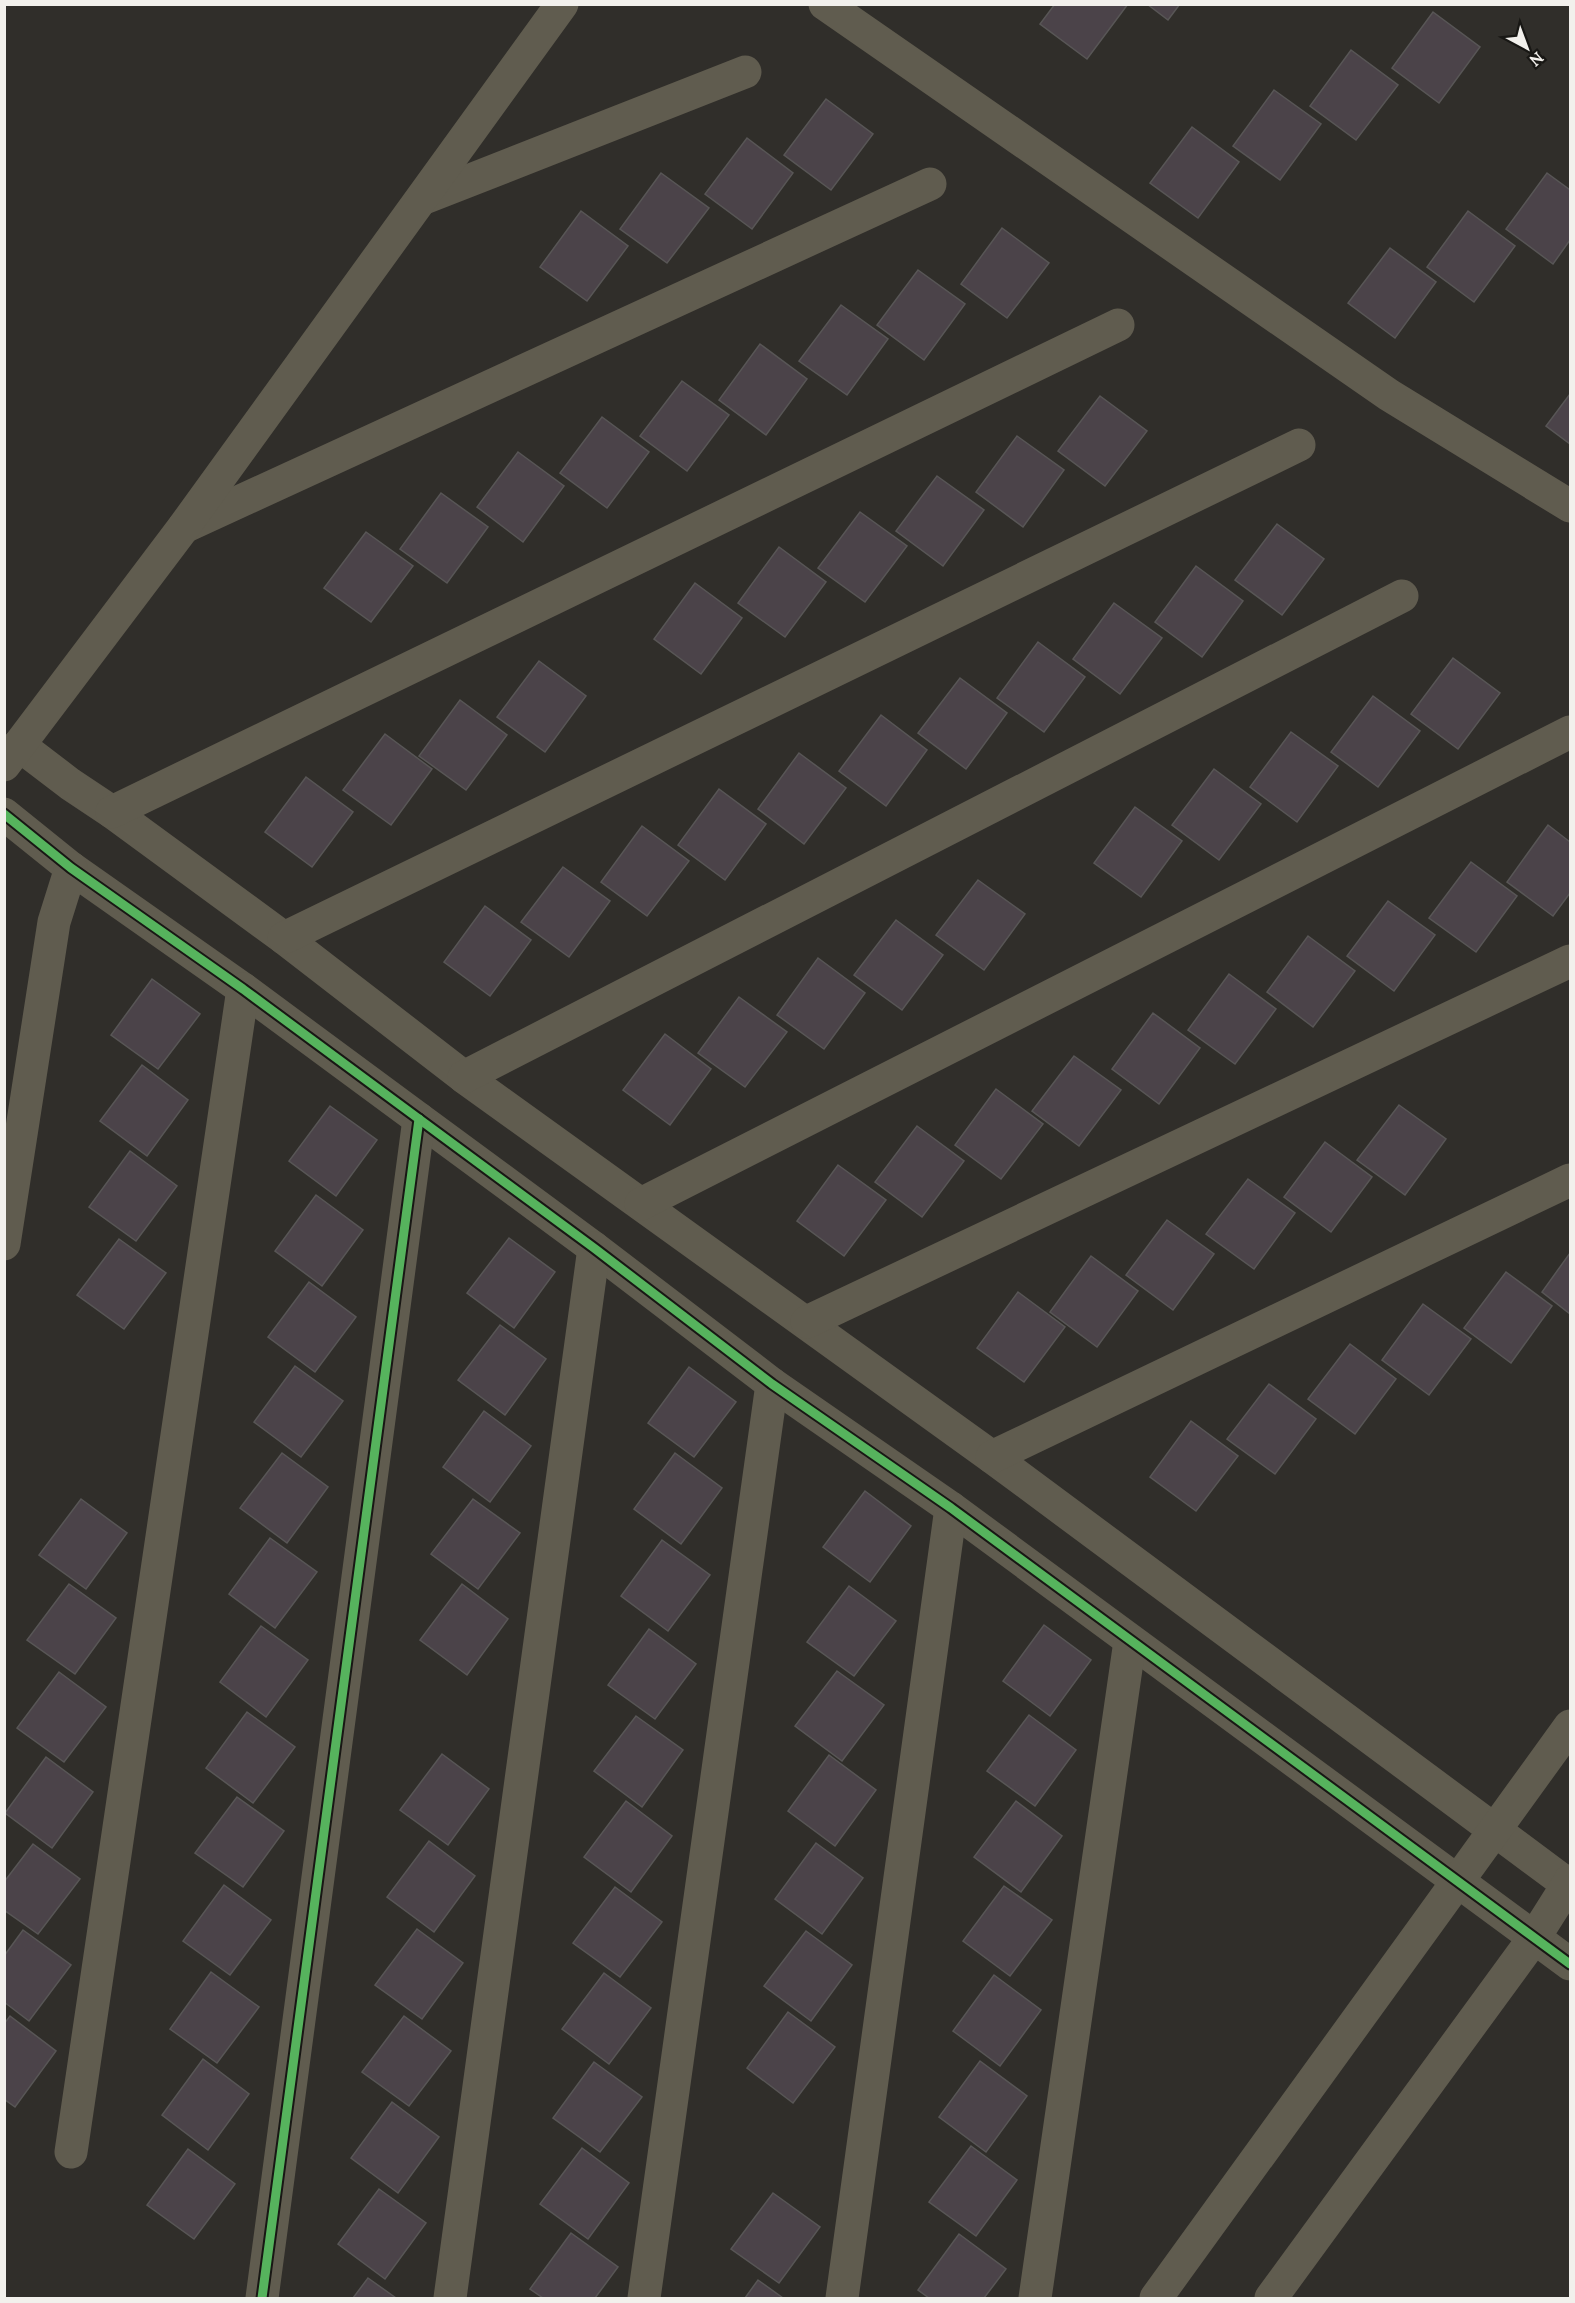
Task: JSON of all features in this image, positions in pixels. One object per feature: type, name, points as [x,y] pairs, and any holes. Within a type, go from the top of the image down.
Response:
[{"type":"street","points":[[562,4],[183,528],[12,755],[70,784],[112,812],[284,938],[464,1077],[992,1456],[1570,1884],[1534,1938],[1271,2298]]},
{"type":"street","points":[[825,4],[1389,395],[1570,506]]},
{"type":"street","points":[[422,199],[745,72]]},
{"type":"street","points":[[183,528],[930,184]]},
{"type":"street","points":[[112,812],[1118,325]]},
{"type":"street","points":[[284,938],[1299,445]]},
{"type":"street","points":[[464,1077],[1402,596]]},
{"type":"street","points":[[641,1204],[1570,732]]},
{"type":"street","points":[[4,814],[71,868],[243,989],[594,1248],[772,1384],[951,1508],[1570,1964]]},
{"type":"street","points":[[4,1244],[54,922],[71,868]]},
{"type":"street","points":[[807,1322],[1570,962]]},
{"type":"street","points":[[71,2152],[243,989]]},
{"type":"street","points":[[262,2298],[419,1119]]},
{"type":"street","points":[[992,1456],[1570,1180]]},
{"type":"street","points":[[450,2298],[594,1248]]},
{"type":"street","points":[[644,2298],[772,1384]]},
{"type":"street","points":[[842,2298],[951,1508]]},
{"type":"street","points":[[1035,2298],[1130,1641]]},
{"type":"street","points":[[1156,2298],[1570,1726]]},
{"type":"building","points":[[1055,4],[1128,4],[1087,59],[1040,24]]},
{"type":"building","points":[[1147,4],[1180,4],[1168,20]]},
{"type":"building","points":[[1433,12],[1480,47],[1439,103],[1392,68]]},
{"type":"building","points":[[1351,50],[1398,85],[1356,140],[1310,106]]},
{"type":"building","points":[[1274,90],[1321,124],[1280,180],[1233,146]]},
{"type":"building","points":[[826,99],[873,134],[831,190],[784,155]]},
{"type":"building","points":[[1192,127],[1239,162],[1198,218],[1150,183]]},
{"type":"building","points":[[747,138],[793,173],[752,229],[705,194]]},
{"type":"building","points":[[661,173],[709,208],[667,263],[620,229]]},
{"type":"building","points":[[1547,173],[1570,190],[1570,240],[1553,264],[1506,229]]},
{"type":"building","points":[[581,211],[628,246],[587,301],[540,267]]},
{"type":"building","points":[[1468,211],[1515,246],[1474,302],[1427,267]]},
{"type":"building","points":[[1002,228],[1049,263],[1007,318],[961,284]]},
{"type":"building","points":[[1390,248],[1436,282],[1395,338],[1348,303]]},
{"type":"building","points":[[918,270],[965,304],[924,360],[877,325]]},
{"type":"building","points":[[841,305],[888,339],[847,395],[799,361]]},
{"type":"building","points":[[760,344],[807,379],[766,435],[719,400]]},
{"type":"building","points":[[682,381],[729,415],[687,471],[640,436]]},
{"type":"building","points":[[1570,394],[1570,444],[1546,426]]},
{"type":"building","points":[[1100,396],[1147,431],[1105,486],[1058,451]]},
{"type":"building","points":[[602,417],[649,452],[607,508],[560,473]]},
{"type":"building","points":[[1017,436],[1064,470],[1023,527],[976,492]]},
{"type":"building","points":[[518,452],[564,486],[523,542],[477,507]]},
{"type":"building","points":[[937,476],[984,510],[943,566],[896,531]]},
{"type":"building","points":[[441,493],[488,527],[447,583],[400,549]]},
{"type":"building","points":[[860,512],[907,546],[865,602],[818,568]]},
{"type":"building","points":[[1277,524],[1324,559],[1282,615],[1235,580]]},
{"type":"building","points":[[366,532],[413,566],[371,622],[324,588]]},
{"type":"building","points":[[779,547],[826,582],[785,637],[738,603]]},
{"type":"building","points":[[1196,566],[1243,601],[1202,657],[1155,622]]},
{"type":"building","points":[[695,583],[742,618],[701,674],[654,639]]},
{"type":"building","points":[[1114,603],[1162,638],[1120,694],[1073,659]]},
{"type":"building","points":[[1038,642],[1085,677],[1044,732],[997,698]]},
{"type":"building","points":[[1453,658],[1500,693],[1458,749],[1411,714]]},
{"type":"building","points":[[539,661],[586,696],[545,752],[497,717]]},
{"type":"building","points":[[960,678],[1007,713],[966,769],[918,733]]},
{"type":"building","points":[[1373,696],[1420,731],[1378,787],[1331,752]]},
{"type":"building","points":[[460,700],[507,735],[466,790],[419,756]]},
{"type":"building","points":[[881,715],[927,750],[886,806],[839,771]]},
{"type":"building","points":[[1291,732],[1338,766],[1297,822],[1250,787]]},
{"type":"building","points":[[385,734],[432,769],[391,825],[343,790]]},
{"type":"building","points":[[799,753],[846,788],[804,844],[758,809]]},
{"type":"building","points":[[1214,769],[1261,804],[1219,860],[1172,825]]},
{"type":"building","points":[[306,777],[353,812],[312,867],[265,832]]},
{"type":"building","points":[[719,789],[766,824],[725,880],[678,845]]},
{"type":"building","points":[[1135,807],[1182,841],[1141,897],[1094,863]]},
{"type":"building","points":[[1548,825],[1570,842],[1570,893],[1553,916],[1507,882]]},
{"type":"building","points":[[642,826],[689,861],[647,916],[601,882]]},
{"type":"building","points":[[1471,862],[1517,896],[1476,952],[1429,918]]},
{"type":"building","points":[[563,867],[610,901],[569,957],[521,922]]},
{"type":"building","points":[[978,880],[1025,914],[984,970],[936,935]]},
{"type":"building","points":[[1388,901],[1435,935],[1394,991],[1347,956]]},
{"type":"building","points":[[485,906],[531,940],[490,996],[444,962]]},
{"type":"building","points":[[896,920],[943,955],[902,1010],[854,975]]},
{"type":"building","points":[[1308,936],[1355,971],[1313,1027],[1267,992]]},
{"type":"building","points":[[818,958],[865,993],[824,1049],[777,1015]]},
{"type":"building","points":[[1229,974],[1276,1009],[1235,1064],[1188,1030]]},
{"type":"building","points":[[152,979],[200,1014],[158,1069],[111,1035]]},
{"type":"building","points":[[739,997],[787,1032],[745,1087],[698,1053]]},
{"type":"building","points":[[1153,1013],[1200,1048],[1159,1104],[1112,1069]]},
{"type":"building","points":[[665,1034],[711,1069],[670,1125],[623,1090]]},
{"type":"building","points":[[1074,1056],[1121,1090],[1079,1146],[1032,1111]]},
{"type":"building","points":[[142,1065],[188,1100],[147,1156],[100,1121]]},
{"type":"building","points":[[996,1089],[1043,1124],[1001,1179],[955,1145]]},
{"type":"building","points":[[1399,1105],[1446,1139],[1405,1195],[1357,1160]]},
{"type":"building","points":[[330,1106],[377,1140],[336,1196],[289,1161]]},
{"type":"building","points":[[917,1126],[964,1161],[922,1217],[875,1182]]},
{"type":"building","points":[[1325,1142],[1372,1177],[1331,1232],[1284,1197]]},
{"type":"building","points":[[130,1151],[177,1186],[136,1241],[89,1207]]},
{"type":"building","points":[[838,1165],[886,1200],[844,1256],[797,1221]]},
{"type":"building","points":[[1248,1179],[1295,1213],[1254,1269],[1206,1234]]},
{"type":"building","points":[[316,1195],[363,1230],[322,1286],[275,1251]]},
{"type":"building","points":[[1167,1220],[1214,1254],[1173,1310],[1126,1275]]},
{"type":"building","points":[[509,1238],[555,1272],[514,1328],[467,1293]]},
{"type":"building","points":[[119,1239],[166,1273],[124,1329],[77,1295]]},
{"type":"building","points":[[1570,1253],[1570,1314],[1542,1292]]},
{"type":"building","points":[[1091,1256],[1138,1291],[1097,1347],[1050,1312]]},
{"type":"building","points":[[1506,1272],[1552,1306],[1511,1363],[1464,1328]]},
{"type":"building","points":[[309,1282],[356,1317],[315,1372],[268,1337]]},
{"type":"building","points":[[1018,1292],[1065,1327],[1024,1382],[977,1348]]},
{"type":"building","points":[[1423,1304],[1471,1339],[1429,1395],[1382,1360]]},
{"type":"building","points":[[500,1325],[546,1359],[505,1415],[458,1380]]},
{"type":"building","points":[[1350,1344],[1396,1379],[1355,1434],[1308,1399]]},
{"type":"building","points":[[295,1366],[343,1401],[301,1457],[254,1422]]},
{"type":"building","points":[[689,1367],[736,1402],[694,1457],[648,1423]]},
{"type":"building","points":[[1269,1384],[1316,1419],[1275,1474],[1227,1439]]},
{"type":"building","points":[[484,1411],[531,1446],[490,1502],[443,1467]]},
{"type":"building","points":[[1191,1421],[1238,1456],[1196,1511],[1150,1477]]},
{"type":"building","points":[[282,1453],[328,1487],[287,1543],[240,1508]]},
{"type":"building","points":[[675,1453],[722,1488],[681,1544],[634,1509]]},
{"type":"building","points":[[865,1491],[911,1526],[870,1582],[823,1547]]},
{"type":"building","points":[[81,1499],[127,1533],[86,1589],[39,1555]]},
{"type":"building","points":[[473,1499],[520,1533],[478,1589],[431,1554]]},
{"type":"building","points":[[270,1538],[317,1572],[275,1628],[229,1594]]},
{"type":"building","points":[[662,1540],[710,1575],[668,1631],[621,1596]]},
{"type":"building","points":[[69,1584],[116,1618],[75,1674],[27,1640]]},
{"type":"building","points":[[462,1584],[508,1619],[467,1675],[420,1640]]},
{"type":"building","points":[[849,1586],[896,1621],[854,1676],[807,1642]]},
{"type":"building","points":[[1044,1625],[1091,1660],[1050,1716],[1003,1681]]},
{"type":"building","points":[[261,1626],[308,1660],[266,1717],[220,1682]]},
{"type":"building","points":[[649,1629],[696,1664],[655,1719],[608,1685]]},
{"type":"building","points":[[837,1671],[884,1705],[842,1761],[795,1726]]},
{"type":"building","points":[[59,1672],[106,1707],[64,1762],[17,1728]]},
{"type":"building","points":[[247,1712],[295,1747],[253,1803],[206,1768]]},
{"type":"building","points":[[1029,1715],[1076,1750],[1035,1806],[987,1771]]},
{"type":"building","points":[[636,1716],[683,1750],[642,1807],[594,1771]]},
{"type":"building","points":[[442,1754],[489,1789],[448,1845],[400,1810]]},
{"type":"building","points":[[829,1755],[876,1790],[835,1846],[788,1811]]},
{"type":"building","points":[[46,1757],[93,1792],[52,1848],[5,1813]]},
{"type":"building","points":[[237,1797],[284,1831],[243,1887],[195,1853]]},
{"type":"building","points":[[626,1801],[672,1836],[631,1892],[584,1857]]},
{"type":"building","points":[[1016,1801],[1062,1836],[1021,1892],[974,1857]]},
{"type":"building","points":[[429,1841],[475,1876],[434,1932],[387,1897]]},
{"type":"building","points":[[816,1843],[863,1878],[822,1934],[775,1899]]},
{"type":"building","points":[[33,1844],[80,1879],[38,1934],[4,1910],[4,1882]]},
{"type":"building","points":[[224,1885],[271,1920],[230,1975],[183,1941]]},
{"type":"building","points":[[1004,1886],[1052,1920],[1010,1976],[963,1941]]},
{"type":"building","points":[[615,1887],[662,1922],[620,1977],[573,1943]]},
{"type":"building","points":[[417,1929],[463,1963],[422,2019],[375,1985]]},
{"type":"building","points":[[23,1930],[71,1965],[29,2021],[4,2002],[4,1956]]},
{"type":"building","points":[[806,1931],[852,1965],[811,2021],[764,1986]]},
{"type":"building","points":[[211,1972],[259,2007],[217,2063],[170,2029]]},
{"type":"building","points":[[604,1973],[651,2008],[609,2064],[562,2029]]},
{"type":"building","points":[[994,1975],[1041,2010],[1000,2066],[953,2031]]},
{"type":"building","points":[[788,2012],[835,2047],[793,2103],[747,2068]]},
{"type":"building","points":[[10,2016],[56,2051],[15,2107],[4,2099],[4,2024]]},
{"type":"building","points":[[404,2016],[451,2051],[409,2106],[362,2072]]},
{"type":"building","points":[[203,2059],[249,2094],[208,2150],[162,2115]]},
{"type":"building","points":[[980,2061],[1027,2096],[986,2152],[939,2117]]},
{"type":"building","points":[[594,2062],[642,2097],[600,2152],[553,2118]]},
{"type":"building","points":[[392,2102],[439,2137],[398,2193],[351,2158]]},
{"type":"building","points":[[971,2146],[1017,2180],[976,2236],[929,2202]]},
{"type":"building","points":[[582,2148],[629,2183],[588,2239],[540,2204]]},
{"type":"building","points":[[188,2149],[235,2184],[194,2239],[147,2205]]},
{"type":"building","points":[[379,2189],[426,2223],[385,2279],[338,2244]]},
{"type":"building","points":[[773,2193],[820,2227],[779,2283],[731,2249]]},
{"type":"building","points":[[571,2233],[618,2267],[595,2298],[543,2298],[530,2289]]},
{"type":"building","points":[[959,2234],[1006,2269],[984,2298],[929,2298],[918,2290]]},
{"type":"building","points":[[368,2278],[396,2298],[353,2298]]},
{"type":"building","points":[[758,2280],[783,2298],[745,2298]]},
{"type":"cycle path","points":[[4,814],[71,868],[243,989],[594,1248],[772,1384],[951,1508],[1570,1964]]},
{"type":"cycle path","points":[[262,2298],[419,1119]]}]
